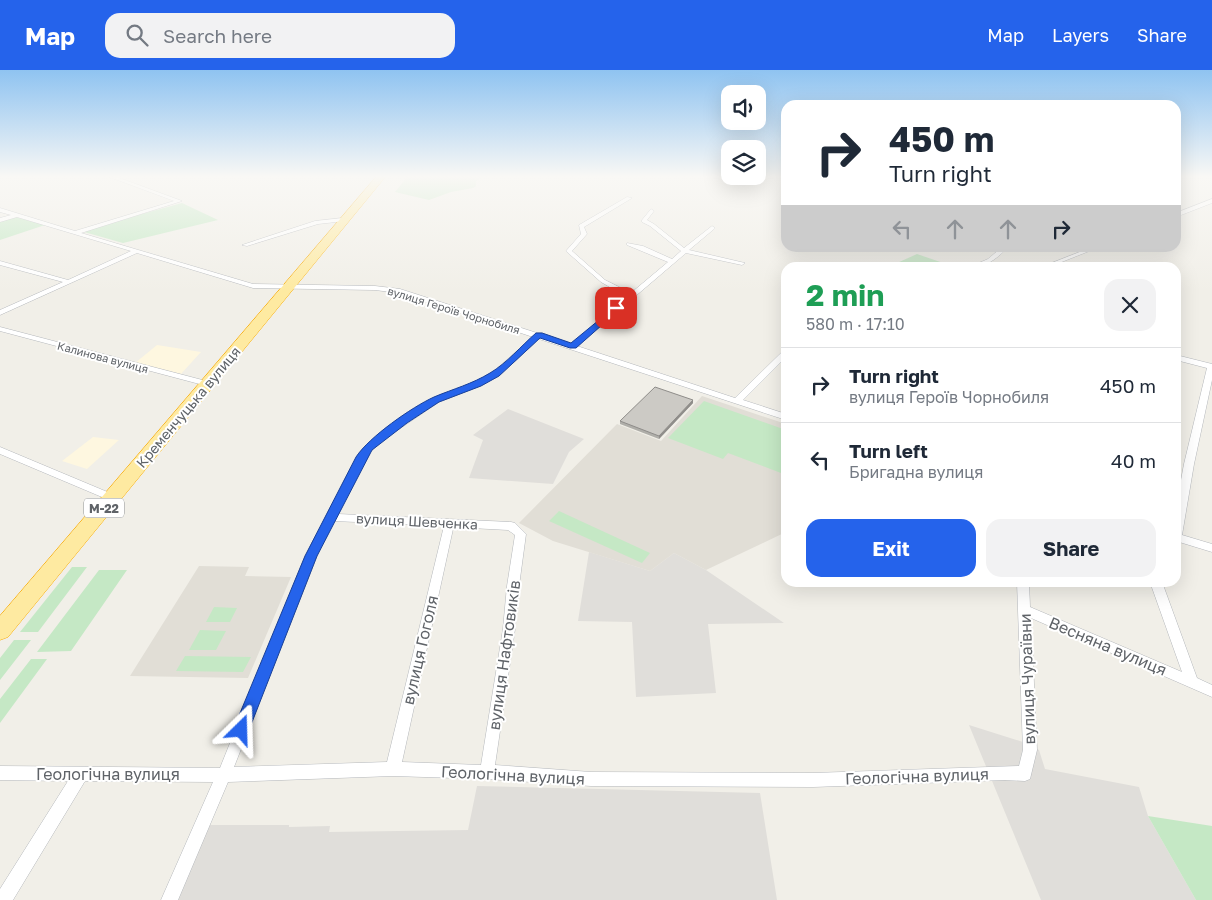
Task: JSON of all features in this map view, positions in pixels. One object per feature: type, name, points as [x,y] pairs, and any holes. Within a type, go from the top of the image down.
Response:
[{"type":"highway","name":"Кременчуцька вулиця","points":[[0,631],[290,287],[348,215]]},
{"type":"street","points":[[0,220],[16,215]]},
{"type":"street","name":"вулиця Героїв Чорнобиля","points":[[20,215],[253,286],[393,290],[539,335],[781,415]]},
{"type":"street","points":[[77,232],[134,215]]},
{"type":"street","points":[[600,215],[581,226],[584,234],[569,251],[603,282],[631,296]]},
{"type":"street","points":[[648,215],[644,221],[652,225],[684,251],[742,263]]},
{"type":"street","points":[[245,245],[317,222],[343,220]]},
{"type":"street","points":[[573,346],[712,228]]},
{"type":"street","points":[[629,244],[640,246],[672,261]]},
{"type":"street","points":[[0,313],[137,251]]},
{"type":"street","points":[[985,262],[999,252]]},
{"type":"street","points":[[1057,262],[1084,252]]},
{"type":"street","points":[[0,263],[70,282]]},
{"type":"street","name":"Калинова вулиця","points":[[0,329],[207,384]]},
{"type":"street","name":"вулиця Шевченка","points":[[169,900],[224,775],[311,556],[361,457],[370,446],[403,421],[436,400],[477,384],[496,374],[539,335]]},
{"type":"street","points":[[737,401],[781,358]]},
{"type":"street","points":[[1181,358],[1211,367],[1181,509]]},
{"type":"street","points":[[0,450],[113,498]]},
{"type":"street","name":"вулиця Шевченка","points":[[331,517],[503,525],[517,529],[521,534],[520,539]]},
{"type":"street","name":"вулиця Гоголя","points":[[393,770],[448,530]]},
{"type":"street","name":"вулиця Нафтовиків","points":[[487,772],[509,629],[520,539]]},
{"type":"street","points":[[1181,539],[1212,548]]},
{"type":"street","name":"вулиця Чураївни","points":[[1023,587],[1030,750],[1025,774]]},
{"type":"street","name":"Весняна вулиця","points":[[1158,587],[1192,682]]},
{"type":"street","name":"Весняна вулиця","points":[[1025,610],[1212,691]]},
{"type":"street","name":"Геологічна вулиця","points":[[0,773],[224,775],[393,770],[487,772],[610,779],[813,780],[1005,773],[1025,774]]},
{"type":"street","points":[[3,900],[81,774]]},
{"type":"shaded area","points":[[157,345],[201,352],[181,374],[135,363]]},
{"type":"shaded area","points":[[702,396],[781,422],[781,534],[706,570],[674,553],[650,571],[553,541],[519,523],[617,424],[661,441]]},
{"type":"shaded area","points":[[508,409],[584,439],[569,452],[553,484],[469,478],[483,440],[473,435]]},
{"type":"shaded area","points":[[93,437],[119,440],[87,469],[62,461]]},
{"type":"shaded area","points":[[589,552],[650,571],[674,553],[706,570],[784,623],[708,624],[716,693],[636,697],[632,622],[578,621]]},
{"type":"shaded area","points":[[199,566],[249,567],[245,576],[291,577],[248,678],[130,676]]},
{"type":"shaded area","points":[[969,725],[1023,742],[1039,750],[1045,769],[1139,787],[1148,816],[1196,900],[1041,900]]},
{"type":"shaded area","points":[[477,786],[760,793],[777,900],[173,900],[205,825],[330,826],[329,832],[468,830]]},
{"type":"green space","points":[[139,215],[207,215],[218,220],[123,243],[84,232],[87,229]]},
{"type":"green space","points":[[16,217],[45,225],[0,240],[0,222]]},
{"type":"green space","points":[[917,254],[940,262],[899,262]]},
{"type":"green space","points":[[704,401],[781,428],[781,473],[728,453],[723,459],[668,438]]},
{"type":"green space","points":[[559,511],[650,553],[642,563],[549,521]]},
{"type":"green space","points":[[72,567],[87,567],[38,632],[20,632]]},
{"type":"green space","points":[[99,570],[127,570],[71,651],[37,652]]},
{"type":"green space","points":[[214,607],[237,608],[230,622],[206,622]]},
{"type":"green space","points":[[200,630],[226,631],[216,650],[189,650]]},
{"type":"green space","points":[[14,640],[31,640],[0,680],[0,658]]},
{"type":"green space","points":[[185,656],[251,657],[243,672],[176,671]]},
{"type":"green space","points":[[31,659],[47,659],[0,723],[0,699]]},
{"type":"green space","points":[[1148,816],[1212,826],[1212,900],[1196,900]]},
{"type":"building","points":[[655,387],[693,400],[659,436],[620,421]]},
{"type":"route","points":[[241,730],[311,556],[361,457],[368,448],[403,421],[436,400],[477,384],[496,374],[539,335],[573,346],[616,308]]}]
